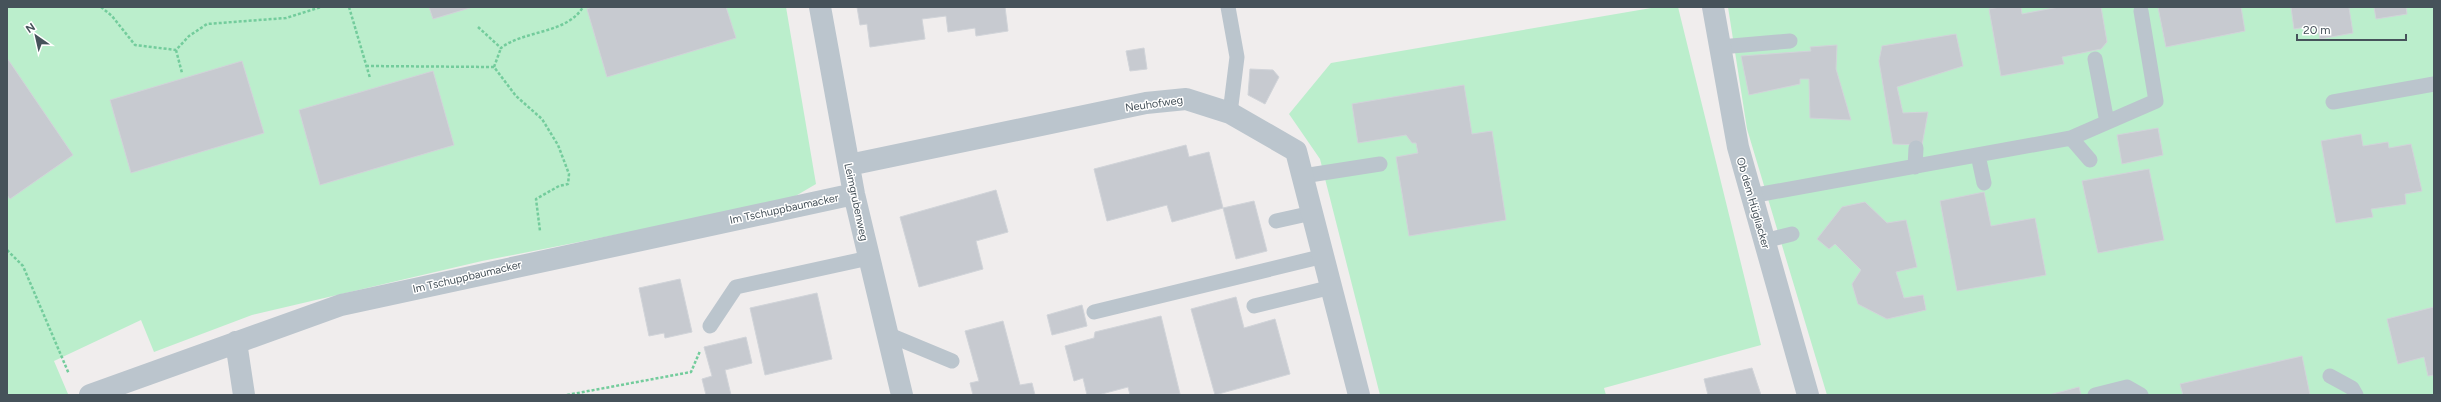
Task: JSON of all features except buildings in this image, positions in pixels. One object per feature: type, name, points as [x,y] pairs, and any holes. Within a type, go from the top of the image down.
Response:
[{"type":"street","name":"Leimgrubenweg","points":[[820,7],[854,194],[868,258],[902,395]]},
{"type":"street","name":"Ob dem Hügliacker","points":[[1713,7],[1738,147],[1808,395]]},
{"type":"street","name":"Neuhofweg","points":[[849,166],[1146,103],[1186,99],[1230,113],[1296,151],[1359,395]]},
{"type":"street","name":"Im Tschuppbaumacker","points":[[90,395],[341,305],[854,194]]},
{"type":"street","points":[[236,342],[244,395]]},
{"type":"lane","points":[[1228,7],[1237,57],[1230,113]]},
{"type":"lane","points":[[1751,196],[2071,138],[2156,101],[2141,11]]},
{"type":"lane","points":[[1720,47],[1790,41]]},
{"type":"lane","points":[[2095,59],[2107,122]]},
{"type":"lane","points":[[2333,102],[2434,84]]},
{"type":"lane","points":[[2071,138],[2090,160]]},
{"type":"lane","points":[[1915,167],[1916,148]]},
{"type":"lane","points":[[1978,155],[1984,183]]},
{"type":"lane","points":[[1303,176],[1380,164]]},
{"type":"lane","points":[[1276,220],[1312,213]]},
{"type":"lane","points":[[1764,241],[1792,234]]},
{"type":"lane","points":[[1094,312],[1324,256]]},
{"type":"lane","points":[[710,326],[736,287],[868,258]]},
{"type":"lane","points":[[1254,306],[1332,287]]},
{"type":"lane","points":[[887,334],[952,361]]},
{"type":"lane","points":[[2330,376],[2352,388],[2356,395]]},
{"type":"lane","points":[[2095,395],[2127,387],[2141,395]]},
{"type":"path","points":[[101,7],[112,16],[135,46],[176,50]]},
{"type":"path","points":[[176,50],[189,36],[207,24],[286,18],[321,7]]},
{"type":"path","points":[[349,7],[370,78]]},
{"type":"path","points":[[494,67],[501,48],[512,40],[562,24],[579,13],[583,7]]},
{"type":"path","points":[[478,27],[501,48]]},
{"type":"path","points":[[176,50],[182,73]]},
{"type":"path","points":[[366,66],[494,67]]},
{"type":"path","points":[[494,67],[516,96],[542,120],[558,144],[569,174],[568,184],[559,186],[536,199],[544,260]]},
{"type":"path","points":[[7,250],[23,266],[72,381]]},
{"type":"path","points":[[567,395],[692,372],[710,326]]},
{"type":"green space","points":[[7,7],[786,7],[816,184],[787,201],[482,261],[252,315],[154,352],[141,320],[54,361],[68,394],[7,395]]},
{"type":"green space","points":[[1657,7],[1678,7],[1761,345],[1604,388],[1606,395],[1380,395],[1320,159],[1289,114],[1331,63]]},
{"type":"green space","points":[[1728,7],[2434,7],[2434,395],[1827,395],[1747,129]]}]
